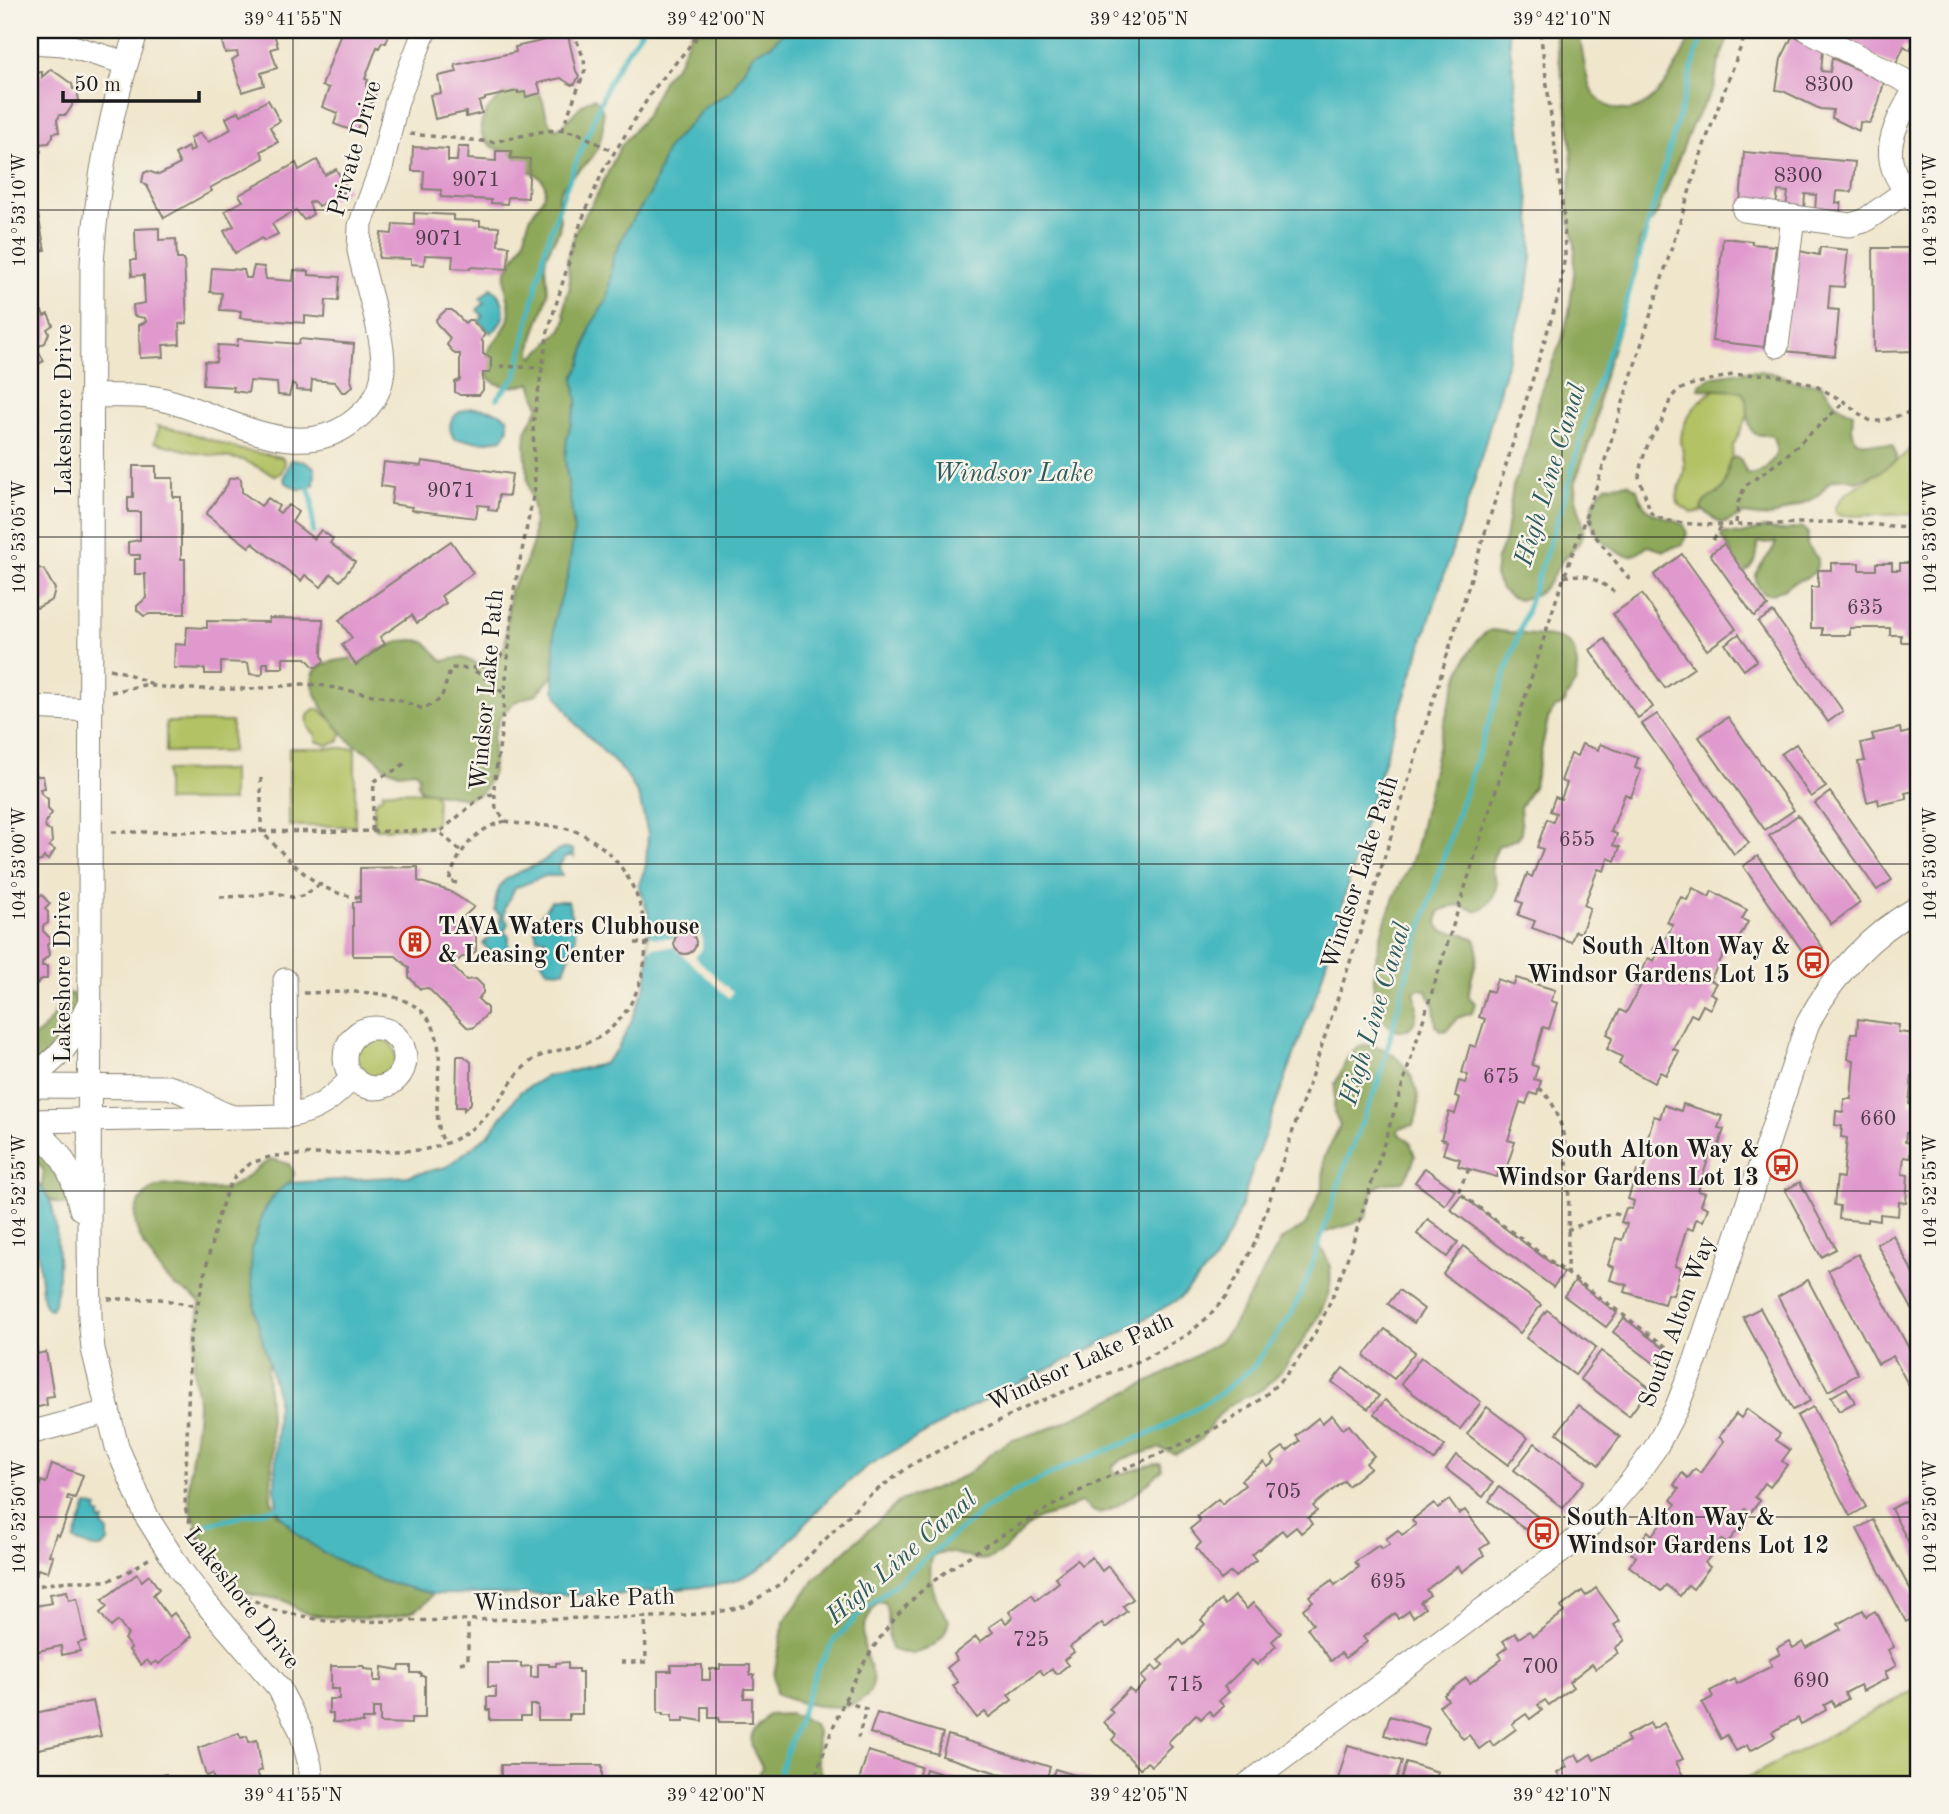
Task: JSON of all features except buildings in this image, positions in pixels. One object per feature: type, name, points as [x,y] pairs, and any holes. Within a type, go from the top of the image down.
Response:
[{"type":"street","name":"Lakeshore Drive","points":[[137,30],[108,135],[95,226],[92,275],[89,1300],[93,1349],[107,1412],[128,1477],[147,1517],[204,1601],[279,1688],[301,1731],[312,1784]]},
{"type":"street","name":"Private Drive","points":[[91,396],[162,399],[244,430],[286,437],[317,438],[336,434],[364,412],[377,395],[383,366],[358,236],[380,168],[402,82],[425,30]]},
{"type":"street","points":[[1744,210],[1850,225],[1912,198],[1891,168],[1891,145],[1898,119],[1918,85],[1808,30]]},
{"type":"street","points":[[30,42],[62,44],[126,63]]},
{"type":"street","points":[[1777,345],[1793,217]]},
{"type":"street","points":[[30,708],[91,702]]},
{"type":"street","name":"South Alton Way","points":[[1248,1784],[1420,1658],[1590,1527],[1622,1493],[1656,1447],[1676,1409],[1695,1363],[1807,1025],[1829,987],[1861,949],[1919,907]]},
{"type":"street","points":[[286,987],[287,1116]]},
{"type":"street","points":[[30,1076],[47,1066],[65,1049],[77,1031],[90,1000]]},
{"type":"street","points":[[30,1121],[287,1116],[309,1112],[322,1106],[353,1077]]},
{"type":"street","points":[[30,1086],[173,1088],[189,1094],[216,1112],[240,1118]]},
{"type":"street","points":[[30,1130],[52,1146],[69,1170],[89,1239]]},
{"type":"street","points":[[30,1433],[107,1412]]},
{"type":"path","points":[[562,130],[584,76],[584,59],[574,34],[582,30]]},
{"type":"path","points":[[684,30],[696,37]]},
{"type":"path","name":"Windsor Lake Path","points":[[703,30],[653,90],[614,152],[581,222],[554,310],[533,424],[535,487],[514,590],[493,794],[496,808],[506,821],[569,829],[606,850],[622,867],[637,893],[647,943],[638,989],[625,1013],[607,1032],[586,1044],[542,1056],[528,1064],[487,1115],[468,1132],[444,1144],[415,1150],[273,1156],[251,1163],[236,1175],[223,1200],[196,1306],[190,1344],[185,1501],[190,1523],[216,1574],[236,1592],[274,1610],[321,1621],[468,1621],[645,1617],[723,1611],[746,1606],[762,1598],[794,1572],[865,1499],[899,1473],[939,1450],[1029,1406],[1123,1368],[1171,1345],[1207,1318],[1224,1298],[1256,1240],[1365,919],[1559,295],[1565,255],[1564,218],[1540,30]]},
{"type":"path","points":[[813,1784],[844,1701],[870,1650],[913,1599],[961,1560],[1061,1501],[1248,1409],[1276,1385],[1308,1344],[1323,1318],[1351,1248],[1563,578],[1586,517],[1703,148],[1747,30]]},
{"type":"path","points":[[391,128],[419,136],[450,136],[484,142],[562,130],[578,133],[614,152]]},
{"type":"path","points":[[500,366],[542,368]]},
{"type":"path","points":[[1919,409],[1876,421],[1867,419],[1845,402],[1803,381],[1781,375],[1759,373],[1710,379],[1690,385],[1674,394],[1661,423],[1648,441],[1639,470],[1649,509],[1654,517],[1663,521],[1721,527],[1736,524],[1832,522],[1919,526]]},
{"type":"path","points":[[1736,524],[1738,503],[1745,486],[1780,461],[1845,402]]},
{"type":"path","points":[[1586,517],[1593,533],[1630,580]]},
{"type":"path","points":[[1713,540],[1721,527]]},
{"type":"path","points":[[1563,578],[1571,575],[1592,578],[1614,592]]},
{"type":"path","points":[[91,702],[137,685],[260,689],[303,684],[400,700],[423,709],[441,699],[452,668],[473,670],[486,666],[508,650]]},
{"type":"path","points":[[91,666],[127,673],[154,685]]},
{"type":"path","points":[[473,670],[492,682],[505,695]]},
{"type":"path","points":[[372,831],[374,780],[405,763]]},
{"type":"path","points":[[261,778],[261,831],[319,885],[338,894],[360,897]]},
{"type":"path","points":[[112,832],[441,831],[481,797],[493,794]]},
{"type":"path","points":[[457,883],[449,881],[461,852],[480,832],[506,821]]},
{"type":"path","points":[[441,831],[461,852]]},
{"type":"path","points":[[220,897],[273,892],[295,898],[305,895],[319,885]]},
{"type":"path","points":[[635,943],[647,943]]},
{"type":"path","points":[[286,987],[384,993],[401,998],[419,1010],[433,1029],[439,1048],[437,1123],[444,1144]]},
{"type":"path","points":[[1539,1088],[1552,1104],[1565,1139],[1567,1273]]},
{"type":"path","points":[[1469,1169],[1458,1192],[1674,1354],[1695,1363]]},
{"type":"path","points":[[1567,1230],[1612,1213],[1623,1216]]},
{"type":"path","points":[[89,1300],[153,1298],[196,1306]]},
{"type":"path","points":[[30,1587],[67,1581],[96,1583],[112,1580],[166,1548]]},
{"type":"path","points":[[621,1662],[646,1662],[645,1617]]},
{"type":"path","points":[[460,1663],[468,1661],[468,1621]]},
{"type":"path","points":[[844,1701],[866,1709],[858,1738]]},
{"type":"green space","points":[[692,30],[794,30],[582,509],[559,669],[537,694],[514,702],[501,715],[493,737],[493,773],[482,793],[468,798],[422,791],[418,784],[419,776],[415,771],[399,773],[384,767],[373,756],[351,742],[321,705],[313,682],[314,673],[324,664],[366,655],[404,641],[424,642],[443,661],[461,657],[481,665],[490,662],[505,646],[510,590],[523,570],[533,542],[534,512],[525,448],[526,431],[539,407],[531,383],[509,386],[488,378],[486,358],[508,321],[509,303],[505,286],[507,270],[524,241],[528,223],[543,197],[545,184],[510,153],[489,144],[483,136],[482,121],[491,106],[511,89],[539,92],[547,117],[556,129],[582,105],[594,98],[602,108],[602,131],[595,153],[564,184],[558,198],[560,226],[545,260],[548,293],[533,338],[531,354],[534,357],[562,329],[566,318],[564,314],[570,286],[567,259],[577,228],[596,197],[620,147],[645,117],[665,77],[679,62]]},
{"type":"green space","points":[[1554,30],[1579,30],[1591,89],[1609,106],[1631,110],[1644,105],[1665,84],[1694,30],[1731,30],[1717,68],[1714,88],[1692,125],[1658,211],[1639,242],[1635,276],[1601,386],[1595,428],[1576,479],[1575,494],[1584,528],[1581,541],[1561,562],[1549,583],[1536,595],[1519,600],[1501,589],[1495,576],[1497,558],[1505,540],[1513,486],[1526,456],[1544,382],[1562,340],[1574,274],[1575,244],[1567,207],[1572,167],[1571,139]]},
{"type":"green space","points":[[1748,371],[1768,372],[1798,382],[1821,384],[1837,405],[1853,413],[1852,428],[1855,440],[1893,446],[1895,461],[1878,473],[1857,481],[1843,478],[1830,481],[1817,497],[1776,515],[1763,517],[1744,514],[1720,523],[1701,509],[1704,502],[1724,486],[1730,459],[1737,457],[1747,474],[1752,474],[1765,468],[1777,452],[1773,436],[1758,435],[1752,431],[1747,402],[1741,391],[1699,389],[1700,384],[1714,376]]},
{"type":"green space","points":[[1723,387],[1741,391],[1747,398],[1748,415],[1733,446],[1730,476],[1710,510],[1692,513],[1678,504],[1677,500],[1684,469],[1682,432],[1689,415],[1701,400]]},
{"type":"green space","points":[[157,426],[180,430],[242,450],[281,457],[285,461],[284,467],[276,476],[243,460],[197,453],[154,442],[159,429]]},
{"type":"green space","points":[[1919,440],[1919,514],[1842,516],[1836,513],[1835,507],[1844,495],[1903,456]]},
{"type":"green space","points":[[1628,483],[1637,489],[1640,499],[1649,511],[1684,525],[1687,534],[1683,544],[1664,551],[1648,546],[1629,556],[1616,551],[1602,540],[1596,533],[1591,517],[1595,501],[1606,486]]},
{"type":"green space","points":[[1801,527],[1808,533],[1807,545],[1818,559],[1816,570],[1807,577],[1769,594],[1761,591],[1756,574],[1776,542],[1758,543],[1754,564],[1743,573],[1734,566],[1730,549],[1721,538],[1723,533],[1741,534],[1764,528],[1783,531]]},
{"type":"green space","points":[[1491,630],[1551,637],[1570,644],[1577,665],[1576,681],[1563,704],[1554,709],[1548,719],[1534,785],[1520,807],[1522,833],[1517,839],[1498,846],[1494,856],[1492,868],[1497,882],[1492,899],[1479,911],[1456,905],[1439,912],[1437,924],[1442,931],[1464,934],[1475,939],[1477,954],[1469,989],[1469,997],[1475,1003],[1472,1013],[1457,1018],[1447,1030],[1441,1031],[1436,1026],[1434,1006],[1426,990],[1419,989],[1414,992],[1417,1010],[1414,1022],[1408,1029],[1400,1030],[1391,1027],[1377,1008],[1374,981],[1379,942],[1395,895],[1415,851],[1452,695],[1476,641]]},
{"type":"green space","points":[[314,709],[320,709],[347,731],[340,735],[339,742],[327,745],[316,741],[316,735],[307,722],[308,715]]},
{"type":"green space","points":[[166,722],[232,722],[232,752],[166,752]]},
{"type":"green space","points":[[289,748],[355,748],[355,826],[289,826]]},
{"type":"green space","points":[[232,770],[232,801],[166,801],[166,771]]},
{"type":"green space","points":[[383,792],[433,792],[437,799],[436,823],[426,827],[377,829],[374,826],[374,804],[382,797]]},
{"type":"green space","points":[[61,993],[73,994],[76,1001],[74,1023],[30,1074],[30,1040],[42,1031],[52,1018],[56,1008],[56,996]]},
{"type":"green space","points":[[375,1037],[390,1043],[396,1058],[390,1073],[375,1079],[360,1073],[354,1058],[360,1043]]},
{"type":"green space","points":[[1369,1045],[1393,1055],[1410,1074],[1416,1087],[1417,1113],[1413,1125],[1399,1128],[1398,1133],[1410,1142],[1415,1156],[1402,1181],[1374,1189],[1366,1216],[1352,1224],[1320,1234],[1320,1246],[1330,1266],[1329,1290],[1319,1314],[1279,1374],[1259,1391],[1230,1405],[1202,1438],[1187,1449],[1175,1454],[1159,1448],[1123,1459],[1113,1466],[1113,1471],[1118,1474],[1157,1464],[1161,1464],[1162,1470],[1111,1509],[1095,1512],[1081,1502],[1041,1518],[990,1558],[975,1559],[948,1552],[933,1555],[931,1580],[936,1598],[949,1620],[946,1629],[928,1649],[910,1653],[891,1649],[886,1607],[884,1602],[877,1603],[867,1619],[863,1633],[873,1681],[869,1693],[860,1701],[847,1706],[832,1707],[800,1702],[776,1694],[774,1675],[784,1622],[816,1578],[900,1501],[966,1475],[1010,1441],[1051,1428],[1161,1376],[1219,1342],[1232,1327],[1282,1239],[1305,1226],[1323,1186],[1324,1157],[1340,1126],[1334,1112],[1335,1084],[1348,1057],[1357,1047]]},
{"type":"green space","points":[[30,1132],[43,1141],[72,1205],[57,1203],[45,1195],[42,1186],[43,1169],[30,1157]]},
{"type":"green space","points":[[272,1159],[289,1164],[294,1173],[290,1186],[267,1371],[272,1454],[271,1499],[278,1515],[434,1592],[418,1608],[407,1613],[371,1618],[323,1616],[305,1613],[281,1600],[249,1594],[237,1586],[222,1569],[200,1533],[191,1509],[190,1475],[198,1403],[194,1354],[200,1303],[174,1285],[155,1263],[138,1231],[136,1211],[147,1193],[157,1187],[169,1185],[220,1189],[232,1186]]},
{"type":"green space","points":[[1919,1688],[1919,1784],[1736,1784]]},
{"type":"green space","points":[[789,1714],[809,1721],[816,1728],[817,1761],[824,1784],[739,1784],[757,1777],[761,1772],[762,1767],[751,1740],[755,1729],[768,1715]]},
{"type":"water","name":"Windsor Lake","points":[[786,30],[1508,30],[1532,226],[1532,258],[1528,286],[1477,473],[1372,798],[1320,984],[1243,1201],[1214,1262],[1179,1299],[1104,1342],[973,1406],[869,1465],[830,1497],[774,1557],[737,1580],[713,1586],[612,1595],[433,1594],[382,1581],[329,1556],[299,1536],[281,1516],[275,1490],[277,1394],[256,1316],[251,1274],[252,1249],[262,1215],[275,1194],[288,1183],[408,1176],[446,1167],[489,1134],[520,1092],[545,1077],[603,1064],[617,1050],[629,1027],[646,984],[649,958],[648,913],[639,885],[646,865],[648,834],[639,797],[626,774],[575,723],[554,690],[554,620],[568,575],[574,530],[565,459],[567,437],[577,402],[574,378],[581,364],[591,325],[607,300],[613,257],[627,228],[650,194],[667,148],[706,106],[730,92],[754,53],[771,45]]},
{"type":"water","points":[[491,288],[501,298],[504,310],[501,323],[491,333],[479,321],[483,316],[477,310],[484,303],[480,299]]},
{"type":"water","points":[[471,408],[491,410],[508,419],[508,430],[502,439],[482,442],[455,439],[450,428],[453,419],[460,412]]},
{"type":"water","points":[[291,460],[313,466],[314,485],[299,490],[285,482],[284,477]]},
{"type":"water","points":[[568,848],[573,850],[574,857],[571,855],[564,858],[558,868],[562,876],[545,876],[515,888],[505,907],[504,917],[508,923],[504,932],[509,936],[508,952],[499,960],[483,944],[500,926],[500,915],[495,910],[498,890],[502,883],[555,852]]},
{"type":"water","points":[[551,901],[568,901],[576,937],[564,971],[547,970],[539,957],[547,944],[545,938],[537,938],[534,925]]},
{"type":"water","points":[[30,1176],[48,1197],[53,1210],[58,1273],[55,1301],[51,1309],[47,1308],[43,1301],[38,1255],[30,1233]]},
{"type":"water","points":[[87,1505],[98,1508],[96,1513],[101,1515],[99,1520],[104,1521],[102,1526],[108,1532],[108,1542],[101,1548],[74,1541]]},
{"type":"pier","points":[[681,929],[694,929],[702,937],[702,949],[695,957],[733,993],[729,998],[674,947],[653,947],[649,950],[649,935],[654,938],[674,938]]},
{"type":"waterway","points":[[497,398],[516,376],[545,249],[565,190],[608,84],[642,30]]},
{"type":"waterway","name":"High Line Canal","points":[[775,1784],[818,1667],[836,1638],[865,1609],[986,1508],[1067,1466],[1161,1429],[1221,1393],[1253,1367],[1292,1313],[1308,1277],[1345,1165],[1380,1078],[1402,990],[1453,828],[1564,500],[1589,407],[1626,303],[1697,51],[1707,30]]},
{"type":"waterway","points":[[308,487],[312,499],[313,533]]},
{"type":"waterway","points":[[206,1525],[277,1508]]},
{"type":"place","name":"TAVA Waters Clubhouse & Leasing Center","points":[[415,942]]},
{"type":"place","name":"South Alton Way & Windsor Gardens Lot 15","points":[[1813,962]]},
{"type":"place","name":"South Alton Way & Windsor Gardens Lot 13","points":[[1782,1165]]},
{"type":"place","name":"South Alton Way & Windsor Gardens Lot 12","points":[[1543,1533]]}]
